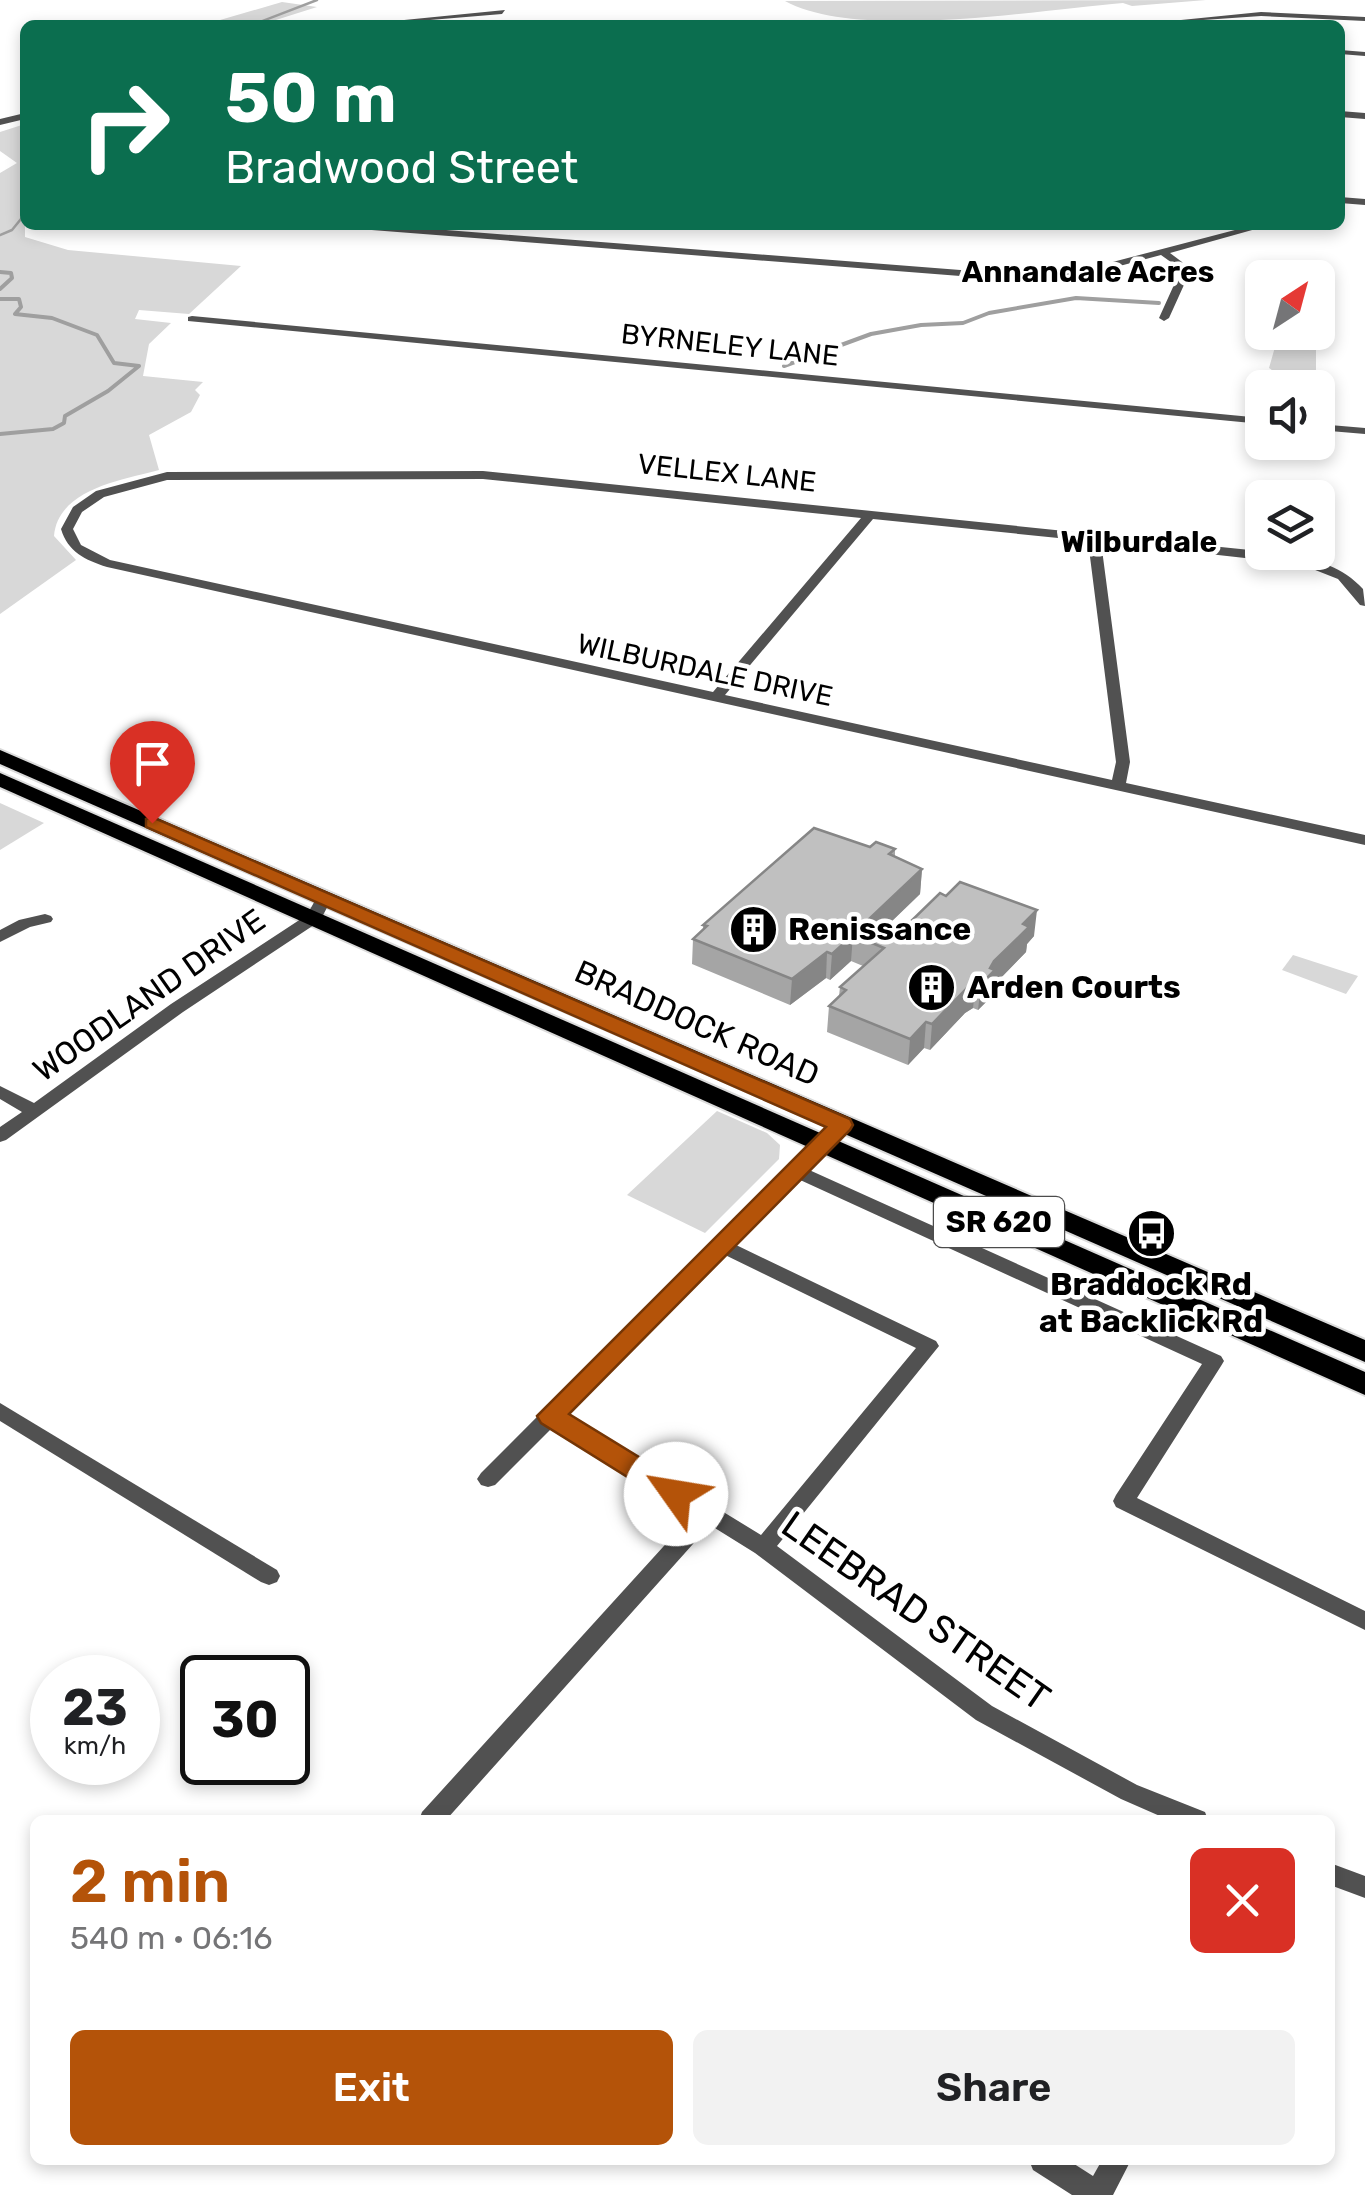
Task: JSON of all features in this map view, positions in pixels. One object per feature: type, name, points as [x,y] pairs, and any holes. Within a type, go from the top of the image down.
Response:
[{"type":"main road","name":"BRADDOCK ROAD","points":[[0,756],[319,908],[832,1134],[1365,1384]]},
{"type":"main road","name":"BRADDOCK ROAD","points":[[0,779],[319,908]]},
{"type":"main road","name":"BRADDOCK ROAD","points":[[832,1134],[1365,1352]]},
{"type":"street","points":[[406,20],[469,10],[502,12]]},
{"type":"street","points":[[469,10],[475,20]]},
{"type":"street","points":[[1192,20],[1261,14],[1365,19]]},
{"type":"street","points":[[408,230],[1004,278],[1082,273],[1246,230]]},
{"type":"street","points":[[1163,252],[1179,264],[1183,276],[1164,318]]},
{"type":"street","name":"BYRNELEY LANE","points":[[192,319],[1245,420]]},
{"type":"street","points":[[1335,428],[1365,431]]},
{"type":"street","name":"VELLEX LANE","points":[[74,513],[100,494],[148,479],[327,475],[539,479],[1309,562],[1348,579],[1365,602]]},
{"type":"street","name":"WILBURDALE DRIVE","points":[[74,513],[68,529],[74,545],[107,563],[1365,840]]},
{"type":"street","points":[[716,697],[871,514]]},
{"type":"street","points":[[1094,537],[1124,762],[1118,786]]},
{"type":"street","name":"WOODLAND DRIVE","points":[[0,1136],[319,908]]},
{"type":"street","points":[[0,937],[45,919]]},
{"type":"street","points":[[0,1092],[34,1111]]},
{"type":"street","points":[[488,1479],[832,1134]]},
{"type":"street","points":[[793,1170],[1214,1361],[1124,1501],[1365,1621]]},
{"type":"street","points":[[720,1245],[929,1346],[762,1547]]},
{"type":"street","points":[[0,1411],[269,1576]]},
{"type":"street","name":"LEEBRAD STREET","points":[[550,1416],[762,1547],[984,1713],[1129,1792],[1184,1815]]},
{"type":"street","points":[[436,1815],[708,1513]]},
{"type":"street","points":[[1335,1876],[1365,1887]]},
{"type":"street","points":[[1051,2165],[1098,2195],[1114,2165]]},
{"type":"shaded area","points":[[1206,0],[1132,6],[1123,3],[949,20],[857,19],[817,13],[785,1]]},
{"type":"shaded area","points":[[282,2],[317,7],[276,20],[220,20]]},
{"type":"shaded area","points":[[20,126],[20,230],[25,230],[25,237],[68,250],[241,266],[189,314],[139,310],[135,319],[171,323],[149,344],[143,376],[203,382],[195,390],[200,395],[191,412],[149,435],[159,470],[94,489],[67,507],[54,536],[76,560],[0,614],[0,173],[17,163],[0,151],[0,132]]},
{"type":"shaded area","points":[[1274,350],[1316,350],[1316,370],[1269,368]]},
{"type":"shaded area","points":[[0,803],[44,823],[0,850]]},
{"type":"shaded area","points":[[1293,955],[1358,976],[1346,994],[1282,970]]},
{"type":"shaded area","points":[[717,1111],[767,1133],[780,1145],[779,1159],[705,1233],[627,1195]]},
{"type":"building","points":[[814,828],[870,847],[876,842],[895,849],[889,854],[922,869],[869,919],[901,931],[940,893],[946,896],[960,882],[1037,910],[1023,924],[1029,927],[994,961],[990,968],[995,970],[981,984],[976,982],[968,987],[932,1024],[926,1022],[910,1039],[829,1006],[846,990],[840,987],[884,948],[853,935],[832,954],[827,952],[792,979],[693,939],[707,926],[703,925]]},
{"type":"waterway","points":[[265,20],[317,0]]},
{"type":"waterway","points":[[0,235],[12,230],[20,220]]},
{"type":"waterway","points":[[0,272],[11,273],[12,278],[0,289]]},
{"type":"waterway","points":[[784,366],[871,334],[921,325],[963,323],[989,313],[1076,298],[1159,303]]},
{"type":"waterway","points":[[0,299],[19,299],[21,307],[15,314],[52,318],[97,335],[114,363],[139,366],[108,391],[65,416],[64,423],[53,429],[0,434]]},
{"type":"place","name":"Renissance","points":[[753,929]]},
{"type":"place","name":"Arden Courts","points":[[932,987]]},
{"type":"place","name":"Braddock Rd at Backlick Rd","points":[[1151,1234]]},
{"type":"district","name":"Annandale Acres","points":[[1088,272]]},
{"type":"district","name":"Wilburdale","points":[[1139,542]]},
{"type":"route","points":[[152,823],[842,1125],[550,1416],[676,1494]]}]
